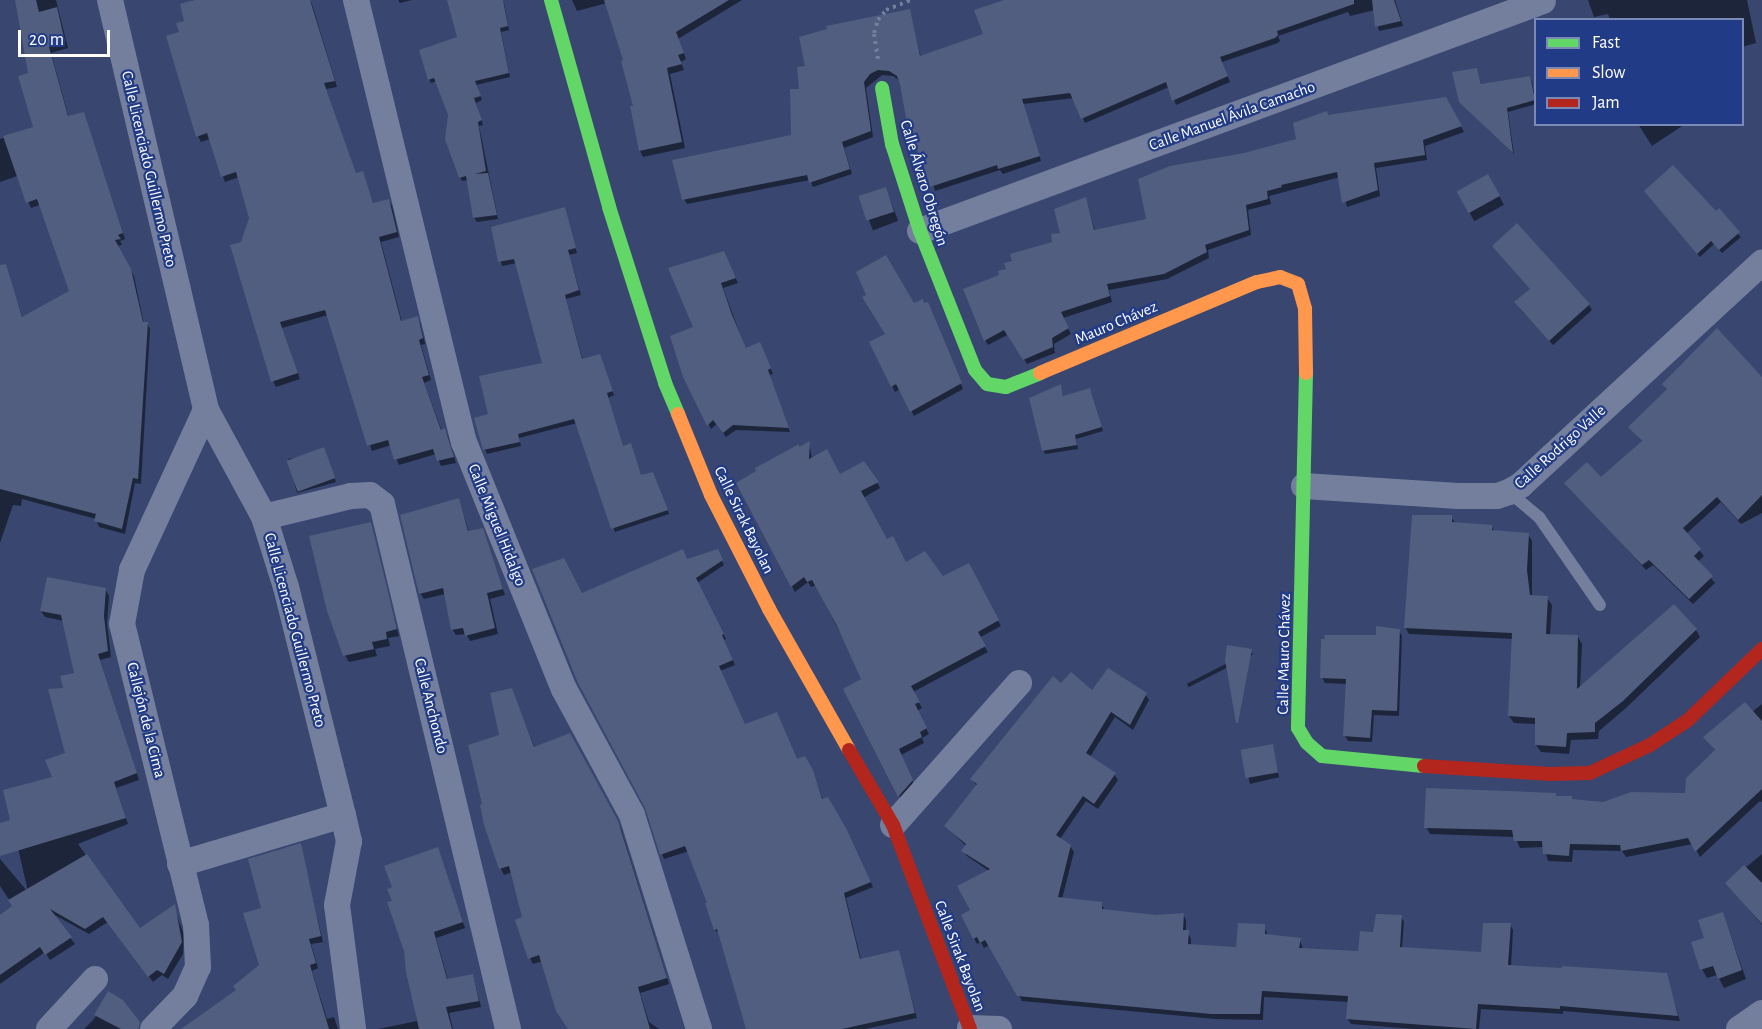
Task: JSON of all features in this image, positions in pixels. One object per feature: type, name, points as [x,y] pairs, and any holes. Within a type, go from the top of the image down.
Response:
[{"type":"street","name":"Calle Licenciado Guillermo Preto","points":[[110,0],[206,410],[264,517],[286,587],[344,815],[349,841],[337,905],[352,1029]]},
{"type":"street","name":"Calle Miguel Hidalgo","points":[[356,0],[464,442],[564,689],[632,815],[699,1029]]},
{"type":"street","name":"Calle Sirak Bayolan","points":[[550,0],[609,207],[665,383],[711,495],[813,690],[893,825],[970,1028]]},
{"type":"street","name":"Calle Manuel Ávila Camacho","points":[[920,231],[1544,7]]},
{"type":"street","name":"Calle Álvaro Obregón","points":[[882,88],[892,144],[920,231],[975,370],[987,384]]},
{"type":"street","name":"Calle Rodrigo Valle","points":[[1304,486],[1458,496],[1497,496],[1509,492],[1521,485],[1762,263]]},
{"type":"street","name":"Calle Mauro Chávez","points":[[1257,282],[1280,277],[1298,284],[1305,309],[1304,486],[1298,728],[1307,743],[1322,756],[1460,769],[1550,774],[1590,773],[1650,745],[1688,720],[1762,649]]},
{"type":"street","name":"Mauro Chávez","points":[[987,384],[1006,387],[1257,282]]},
{"type":"street","name":"Callejón de la Cima","points":[[153,1029],[185,996],[198,967],[196,925],[122,624],[132,570],[206,410]]},
{"type":"street","name":"Calle Anchondo","points":[[264,517],[351,496],[370,495],[382,504],[508,1029]]},
{"type":"street","points":[[893,825],[1019,683]]},
{"type":"street","points":[[180,864],[344,815]]},
{"type":"street","points":[[49,1029],[95,979]]},
{"type":"street","points":[[1739,1029],[1762,1013]]},
{"type":"street","points":[[970,1028],[999,1029]]},
{"type":"lane","points":[[1509,492],[1539,517],[1599,604]]},
{"type":"path","points":[[882,88],[874,33],[878,20],[886,10],[911,0]]},
{"type":"building","points":[[15,0],[36,0],[39,12],[57,7],[65,42],[49,47],[68,116],[84,112],[123,233],[118,235],[121,239],[115,240],[131,269],[143,322],[148,322],[138,479],[133,478],[122,529],[94,521],[96,514],[0,489],[0,265],[6,264],[22,317],[69,291],[37,199],[26,203],[3,136],[33,127],[18,76],[28,73]]},
{"type":"building","points":[[194,0],[310,0],[335,81],[324,83],[356,173],[363,171],[373,203],[389,199],[397,232],[379,237],[401,321],[418,316],[423,338],[419,340],[429,375],[422,377],[441,430],[445,428],[454,457],[437,461],[433,449],[394,460],[388,440],[367,446],[325,310],[280,322],[298,373],[271,382],[230,245],[241,242],[249,218],[236,172],[221,177],[207,133],[196,137],[166,36],[179,32],[176,23],[184,21],[180,4]]},
{"type":"building","points":[[447,0],[503,0],[508,26],[500,28],[509,73],[475,81],[481,96],[474,98],[482,120],[478,122],[486,171],[475,174],[488,173],[497,215],[473,218],[466,176],[459,178],[445,139],[448,115],[434,78],[428,80],[419,50],[457,37]]},
{"type":"building","points":[[604,0],[729,0],[676,32],[684,53],[678,55],[682,64],[667,68],[682,142],[639,151],[630,106],[633,106],[621,61],[623,60]]},
{"type":"building","points":[[1004,0],[1354,0],[1354,4],[1277,31],[1278,35],[1275,38],[1220,57],[1228,76],[1172,101],[1166,82],[1081,119],[1070,93],[1022,99],[1040,156],[998,169],[997,165],[930,187],[906,118],[897,76],[889,71],[878,70],[870,74],[864,82],[871,131],[842,142],[850,169],[809,183],[807,175],[682,200],[672,160],[791,135],[790,89],[799,89],[797,67],[805,66],[799,37],[827,29],[826,26],[910,9],[920,56],[983,34],[974,10]]},
{"type":"building","points":[[1372,0],[1394,0],[1401,21],[1375,27]]},
{"type":"building","points":[[1477,68],[1481,84],[1530,76],[1534,100],[1507,108],[1513,153],[1459,102],[1452,72]]},
{"type":"building","points":[[1446,97],[1462,126],[1423,140],[1425,155],[1374,163],[1378,190],[1342,203],[1337,172],[1281,185],[1282,187],[1267,191],[1268,199],[1246,205],[1249,230],[1205,245],[1207,252],[1164,274],[1107,284],[1110,296],[1061,312],[1069,328],[1052,338],[1053,347],[1023,360],[1004,330],[984,341],[963,289],[999,275],[998,271],[1006,269],[1004,263],[1012,261],[1010,254],[1052,242],[1051,234],[1060,233],[1054,209],[1086,197],[1094,230],[1146,219],[1138,179],[1170,166],[1244,153],[1296,139],[1293,123],[1327,111],[1328,115]]},
{"type":"building","points":[[1673,165],[1716,211],[1719,208],[1740,232],[1719,250],[1711,241],[1697,254],[1644,191]]},
{"type":"building","points":[[1488,174],[1500,196],[1469,213],[1457,191]]},
{"type":"building","points":[[886,187],[894,212],[866,221],[858,196]]},
{"type":"building","points":[[565,207],[576,248],[568,250],[579,290],[565,295],[582,359],[600,354],[613,391],[607,393],[623,446],[631,443],[641,475],[653,472],[668,510],[611,529],[574,419],[518,434],[520,442],[483,450],[474,418],[488,414],[479,376],[542,363],[514,259],[498,262],[491,227]]},
{"type":"building","points":[[1517,223],[1590,304],[1549,341],[1514,302],[1530,289],[1492,246]]},
{"type":"building","points":[[724,251],[736,278],[721,283],[732,315],[746,348],[760,342],[771,368],[768,370],[789,428],[733,425],[723,433],[713,420],[707,426],[683,377],[670,336],[693,327],[668,268]]},
{"type":"building","points":[[886,255],[914,303],[923,299],[924,303],[928,302],[962,383],[910,412],[896,384],[891,387],[869,342],[885,334],[862,297],[866,295],[856,272]]},
{"type":"building","points":[[1717,328],[1762,377],[1762,495],[1738,520],[1717,497],[1683,528],[1701,549],[1694,556],[1713,576],[1689,599],[1649,560],[1642,565],[1564,483],[1587,462],[1601,477],[1642,441],[1628,427],[1667,389],[1662,384]]},
{"type":"building","points":[[1061,384],[1063,396],[1090,388],[1102,427],[1075,435],[1077,445],[1042,451],[1029,398]]},
{"type":"building","points":[[810,441],[809,459],[827,449],[840,474],[864,461],[879,482],[861,491],[887,539],[893,536],[906,562],[925,551],[943,576],[969,563],[999,620],[978,632],[986,646],[911,686],[920,702],[915,704],[927,728],[920,732],[922,737],[899,749],[913,780],[898,797],[843,689],[861,679],[836,624],[812,580],[807,582],[804,577],[791,587],[736,483],[756,471],[755,468],[799,444],[799,447]]},
{"type":"building","points":[[324,447],[335,478],[298,492],[286,461]]},
{"type":"building","points":[[459,498],[468,531],[483,528],[503,589],[487,593],[495,628],[465,636],[463,628],[451,630],[443,588],[419,594],[400,515]]},
{"type":"building","points":[[1412,515],[1452,515],[1452,522],[1492,525],[1492,530],[1529,533],[1527,570],[1530,595],[1548,596],[1546,634],[1578,635],[1577,689],[1674,604],[1697,629],[1623,701],[1595,723],[1595,732],[1567,733],[1566,747],[1535,745],[1535,718],[1508,716],[1512,633],[1404,628]]},
{"type":"building","points":[[371,522],[397,629],[386,632],[387,639],[372,642],[374,649],[343,656],[327,611],[309,536]]},
{"type":"building","points":[[683,549],[687,559],[718,549],[723,560],[696,578],[724,634],[722,635],[733,660],[719,666],[745,724],[777,712],[797,759],[805,756],[813,770],[822,799],[828,797],[847,830],[871,882],[844,893],[860,959],[899,950],[915,1013],[842,1029],[746,1029],[717,929],[714,930],[705,903],[707,903],[685,846],[660,855],[645,808],[578,683],[532,569],[564,558],[582,593]]},
{"type":"building","points":[[47,577],[106,588],[104,616],[108,651],[98,654],[137,773],[114,782],[126,818],[0,856],[0,823],[10,820],[3,790],[52,777],[45,760],[65,753],[48,689],[63,688],[60,676],[74,673],[61,615],[40,611]]},
{"type":"building","points":[[1376,626],[1400,629],[1397,711],[1372,710],[1370,738],[1343,736],[1346,679],[1320,678],[1321,639],[1325,639],[1324,635],[1376,635]]},
{"type":"building","points":[[1227,645],[1252,649],[1238,723],[1236,723],[1225,660]]},
{"type":"building","points":[[1108,668],[1147,693],[1130,725],[1111,712],[1086,753],[1116,773],[1094,804],[1083,796],[1056,835],[1071,845],[1058,897],[1102,902],[1102,909],[1156,915],[1184,913],[1183,930],[1189,930],[1188,944],[1236,947],[1238,923],[1265,924],[1265,934],[1301,938],[1299,948],[1358,951],[1360,931],[1373,932],[1376,914],[1402,915],[1400,947],[1481,952],[1483,923],[1511,923],[1508,965],[1667,973],[1678,1016],[1560,1006],[1560,1009],[1478,1004],[1476,1029],[1346,1019],[1348,996],[1262,991],[1260,1014],[1211,1014],[1017,996],[985,940],[980,943],[977,937],[973,939],[961,915],[970,910],[957,886],[990,869],[961,851],[966,844],[944,826],[977,784],[970,779],[1053,676],[1061,683],[1071,672],[1092,690]]},
{"type":"building","points":[[512,688],[534,747],[570,733],[618,821],[667,978],[638,987],[650,1029],[568,1029],[556,1011],[539,955],[528,959],[515,920],[522,917],[509,866],[499,869],[484,825],[480,805],[482,804],[468,745],[499,735],[490,693]]},
{"type":"building","points":[[1745,702],[1762,721],[1762,789],[1695,852],[1688,838],[1621,851],[1620,845],[1570,844],[1569,856],[1543,854],[1542,841],[1514,841],[1512,830],[1424,828],[1426,788],[1556,793],[1556,796],[1572,796],[1572,799],[1603,802],[1631,792],[1685,793],[1686,778],[1715,750],[1703,737]]},
{"type":"building","points":[[1273,744],[1278,773],[1246,778],[1241,750]]},
{"type":"building","points":[[301,843],[321,936],[309,939],[316,963],[310,965],[329,1029],[181,1029],[236,990],[233,986],[259,965],[243,913],[261,908],[248,859]]},
{"type":"building","points":[[438,847],[463,922],[434,932],[447,979],[473,974],[479,1001],[446,1007],[452,1029],[419,1029],[406,972],[404,951],[387,902],[392,901],[387,889],[392,887],[384,866]]},
{"type":"building","points":[[87,854],[140,928],[175,904],[182,942],[164,974],[157,970],[148,977],[103,917],[85,929],[50,909],[72,937],[45,955],[40,947],[0,975],[0,915],[12,906],[8,900]]},
{"type":"building","points":[[1744,865],[1762,883],[1762,924],[1725,883]]},
{"type":"building","points":[[1723,912],[1742,970],[1718,979],[1713,966],[1700,970],[1691,942],[1704,938],[1698,920]]},
{"type":"building","points":[[108,991],[123,1000],[140,1022],[138,1029],[121,1029],[94,1015]]},
{"type":"traffic: fast","points":[[551,0],[609,207],[665,383],[678,414]]},
{"type":"traffic: fast","points":[[882,88],[892,144],[920,231],[975,370],[987,384],[1006,387],[1040,373]]},
{"type":"traffic: fast","points":[[1306,373],[1298,728],[1307,743],[1322,756],[1424,766]]},
{"type":"traffic: slow","points":[[1040,373],[1257,282],[1280,277],[1298,284],[1305,309],[1306,373]]},
{"type":"traffic: slow","points":[[678,414],[711,495],[769,609],[849,750]]},
{"type":"traffic: jam","points":[[1424,766],[1550,774],[1590,773],[1650,745],[1688,720],[1762,649]]},
{"type":"traffic: jam","points":[[849,750],[893,825],[970,1029]]}]
